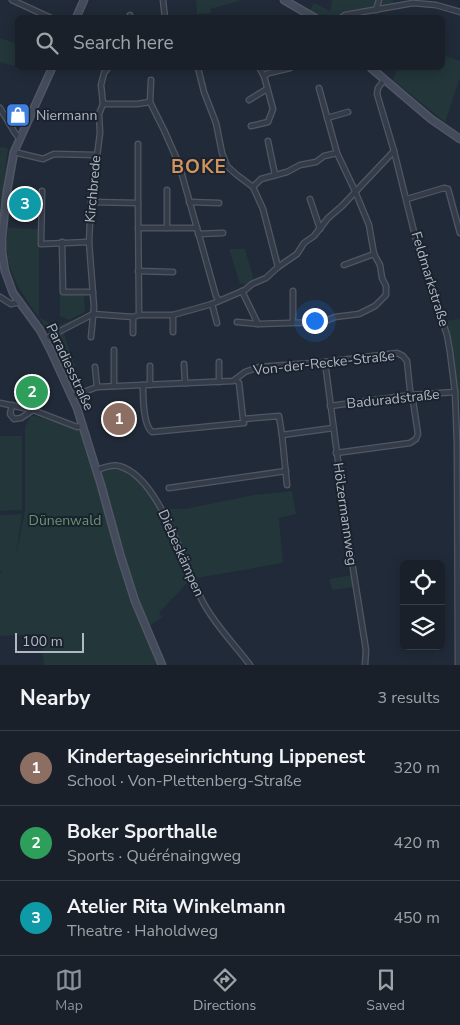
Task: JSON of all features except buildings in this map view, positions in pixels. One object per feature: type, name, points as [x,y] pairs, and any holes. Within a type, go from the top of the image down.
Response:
[{"type":"main road","points":[[77,15],[84,0]]},
{"type":"main road","points":[[284,0],[310,15]]},
{"type":"main road","name":"Paradiesstraße","points":[[51,70],[14,152],[6,201],[2,247],[6,277],[19,302],[45,339],[72,396],[97,470],[120,554],[136,601],[162,665]]},
{"type":"main road","points":[[373,70],[431,119],[460,138]]},
{"type":"street","points":[[12,0],[44,15]]},
{"type":"street","points":[[163,0],[165,15]]},
{"type":"street","points":[[376,10],[379,0]]},
{"type":"street","points":[[345,15],[413,3],[436,5],[460,12]]},
{"type":"street","name":"Kirchbrede","points":[[91,337],[93,292],[89,242],[91,202],[100,133],[99,114],[103,104],[101,85],[106,70]]},
{"type":"street","points":[[198,70],[204,92],[216,123],[222,153],[228,166],[253,187],[263,209],[278,267]]},
{"type":"street","points":[[251,126],[268,122],[273,110],[261,70]]},
{"type":"street","points":[[264,76],[282,70]]},
{"type":"street","points":[[151,80],[150,102],[175,154],[219,301]]},
{"type":"street","name":"Feldmarkstraße","points":[[384,80],[378,88],[377,94],[407,199],[418,248],[447,335],[455,392],[458,444],[458,665]]},
{"type":"street","points":[[237,322],[258,324],[323,322],[335,317],[360,314],[375,306],[386,295],[386,286],[382,278],[380,265],[374,254],[369,225],[337,153],[319,88]]},
{"type":"street","points":[[249,100],[267,89]]},
{"type":"street","points":[[103,104],[150,102]]},
{"type":"street","points":[[0,108],[19,138]]},
{"type":"street","points":[[327,118],[348,112]]},
{"type":"street","points":[[268,141],[275,175]]},
{"type":"street","points":[[138,144],[139,315]]},
{"type":"street","points":[[45,339],[93,314],[132,317],[139,315],[173,315],[212,304],[242,291],[266,278],[297,254],[304,244],[314,236],[394,151]]},
{"type":"street","points":[[14,152],[43,159],[54,154],[96,155]]},
{"type":"street","points":[[253,187],[261,179],[287,172],[300,165],[316,162],[324,156],[337,153]]},
{"type":"street","points":[[407,199],[444,188],[448,189],[460,233]]},
{"type":"street","points":[[167,190],[167,228]]},
{"type":"street","points":[[42,192],[41,244],[89,242]]},
{"type":"street","points":[[310,199],[320,229]]},
{"type":"street","points":[[91,202],[138,203]]},
{"type":"street","points":[[188,202],[219,203]]},
{"type":"street","points":[[138,228],[196,228]]},
{"type":"street","points":[[198,234],[223,233]]},
{"type":"street","points":[[62,242],[63,292],[93,292]]},
{"type":"street","points":[[344,264],[374,254]]},
{"type":"street","points":[[138,271],[173,272]]},
{"type":"street","points":[[242,291],[258,324]]},
{"type":"street","points":[[292,291],[293,322]]},
{"type":"street","points":[[0,298],[11,304],[19,302]]},
{"type":"street","points":[[212,304],[217,323]]},
{"type":"street","points":[[173,315],[173,332]]},
{"type":"street","points":[[132,317],[133,333]]},
{"type":"street","points":[[114,350],[114,386]]},
{"type":"street","name":"Von-der-Recke-Straße","points":[[72,396],[96,387],[219,382],[236,380],[245,372],[259,367],[400,354],[407,361],[412,395]]},
{"type":"street","points":[[219,362],[219,382]]},
{"type":"street","name":"Hölzermannweg","points":[[325,362],[336,453],[366,650],[365,665]]},
{"type":"street","points":[[184,364],[185,383]]},
{"type":"street","points":[[150,366],[150,385]]},
{"type":"street","points":[[95,367],[96,387]]},
{"type":"street","name":"Von-der-Recke-Straße","points":[[236,380],[239,383],[244,429]]},
{"type":"street","points":[[143,385],[145,413],[148,427],[152,432],[279,416],[287,485]]},
{"type":"street","name":"Baduradstraße","points":[[330,406],[412,395],[455,392]]},
{"type":"street","points":[[336,453],[410,443],[416,439],[418,434],[412,395]]},
{"type":"street","points":[[0,403],[33,410],[77,427],[83,425]]},
{"type":"street","points":[[12,405],[10,414],[14,419],[21,418],[33,410]]},
{"type":"street","points":[[282,435],[333,428]]},
{"type":"street","name":"Diebeskämpen","points":[[97,470],[115,465],[120,466],[134,473],[150,491],[161,507],[203,603],[250,665]]},
{"type":"street","points":[[170,488],[286,471]]},
{"type":"green space","points":[[196,0],[239,1],[210,9],[211,13],[197,14]]},
{"type":"green space","points":[[332,0],[393,0],[393,3],[340,15],[319,15],[310,10],[314,3],[330,11]]},
{"type":"green space","points":[[0,38],[15,43],[15,63],[14,66],[0,62]]},
{"type":"green space","points":[[445,56],[460,61],[460,78],[445,122],[393,80],[397,70],[445,70]]},
{"type":"green space","points":[[0,147],[8,148],[0,218]]},
{"type":"green space","points":[[8,228],[39,229],[39,317],[55,327],[87,314],[87,320],[64,333],[77,372],[80,389],[76,391],[52,338],[62,333],[57,331],[50,333],[23,295],[17,285],[7,252]]},
{"type":"green space","points":[[229,249],[245,249],[254,280],[244,285],[243,283],[240,284]]},
{"type":"green space","points":[[60,295],[84,295],[85,312],[69,320],[60,316]]},
{"type":"green space","points":[[460,319],[460,409],[453,352],[445,321]]},
{"type":"green space","name":"Dünenwald","points":[[31,416],[78,429],[82,428],[116,557],[158,665],[44,665],[40,634],[0,636],[0,573],[2,571],[0,571],[0,515],[22,514],[16,556],[25,511],[25,427]]},
{"type":"green space","points":[[0,436],[22,436],[22,510],[0,511]]},
{"type":"green space","points":[[121,468],[133,474],[163,509],[185,509],[253,495],[292,491],[296,514],[279,518],[283,563],[191,579],[159,613],[162,617],[148,627],[127,569],[99,471]]},
{"type":"green space","points":[[352,575],[354,587],[332,590],[329,579]]},
{"type":"place","name":"Niermann","points":[[18,115]]},
{"type":"place","name":"Atelier Rita Winkelmann","points":[[25,204]]},
{"type":"place","name":"Boker Sporthalle","points":[[32,392]]},
{"type":"place","name":"Kindertageseinrichtung Lippenest","points":[[119,419]]},
{"type":"district","name":"BOKE","points":[[199,167]]}]
